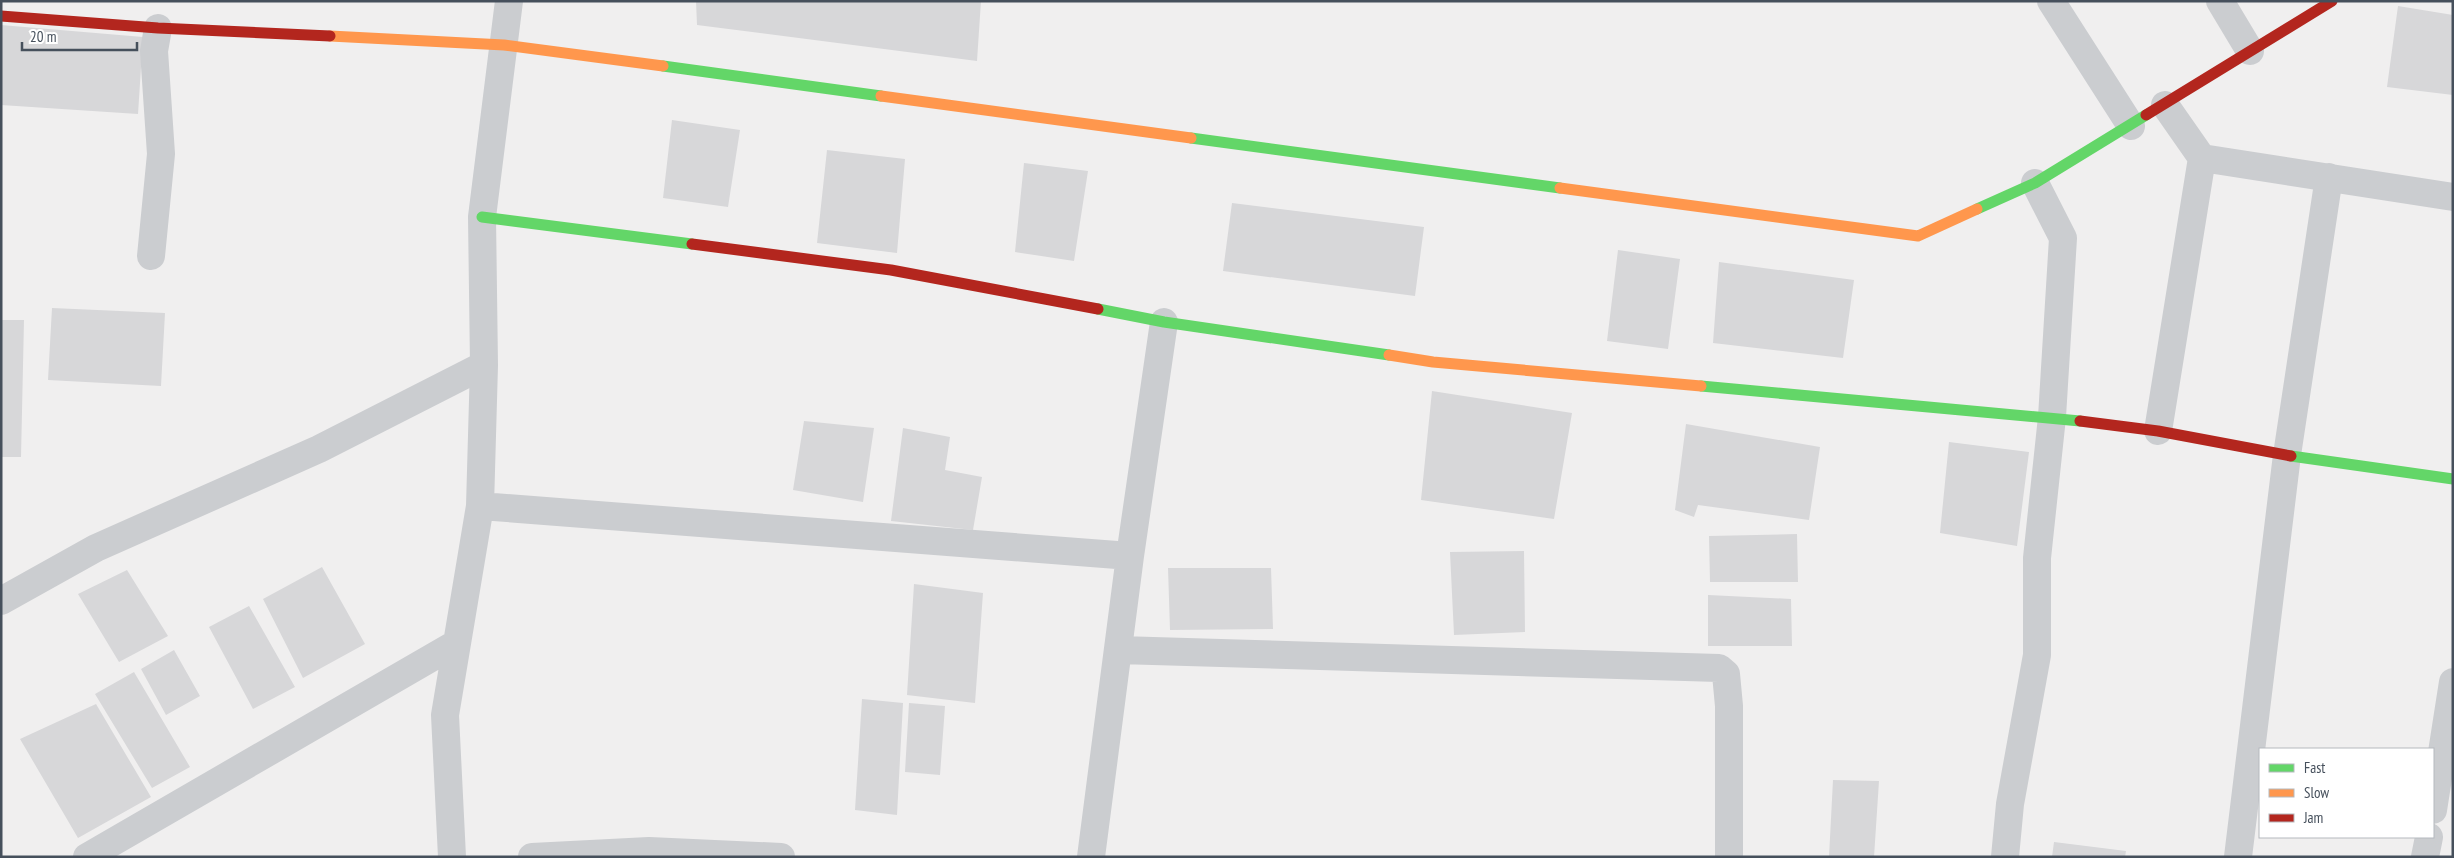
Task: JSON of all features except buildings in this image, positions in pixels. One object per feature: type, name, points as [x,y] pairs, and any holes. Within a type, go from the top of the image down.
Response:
[{"type":"street","points":[[460,854],[444,715],[480,506],[484,365],[482,217],[509,1]]},
{"type":"street","points":[[2051,1],[2130,126]]},
{"type":"street","points":[[2220,1],[2250,50]]},
{"type":"street","points":[[1,16],[158,28],[504,45],[1918,236],[2036,184],[2332,1]]},
{"type":"street","points":[[151,256],[161,154],[154,51],[158,28]]},
{"type":"street","points":[[2158,431],[2202,158],[2165,105]]},
{"type":"street","points":[[2202,158],[2453,197]]},
{"type":"street","points":[[2238,857],[2288,455],[2329,177]]},
{"type":"street","points":[[2006,857],[2010,804],[2037,656],[2037,558],[2052,417],[2063,238],[2036,184]]},
{"type":"street","points":[[482,217],[891,270],[1164,322],[1433,362],[2052,417],[2158,431],[2288,455],[2453,479]]},
{"type":"street","points":[[1091,857],[1130,556],[1164,322]]},
{"type":"street","points":[[1,601],[96,548],[319,449],[484,365]]},
{"type":"street","points":[[480,506],[1130,556]]},
{"type":"street","points":[[87,857],[457,643]]},
{"type":"street","points":[[1119,650],[1719,668],[1726,674],[1729,706],[1729,857]]},
{"type":"street","points":[[2434,804],[2453,682]]},
{"type":"street","points":[[2426,857],[2429,838]]},
{"type":"street","points":[[532,857],[649,851],[781,857]]},
{"type":"traffic: fast","points":[[663,66],[881,96]]},
{"type":"traffic: fast","points":[[1977,209],[2035,183],[2146,115]]},
{"type":"traffic: fast","points":[[1191,138],[1560,188]]},
{"type":"traffic: fast","points":[[482,217],[692,244]]},
{"type":"traffic: fast","points":[[1098,309],[1164,322],[1389,355]]},
{"type":"traffic: fast","points":[[1701,386],[2080,421]]},
{"type":"traffic: fast","points":[[2291,456],[2453,479]]},
{"type":"traffic: slow","points":[[330,36],[504,45],[663,66]]},
{"type":"traffic: slow","points":[[881,96],[1191,138]]},
{"type":"traffic: slow","points":[[1560,188],[1918,236],[1977,209]]},
{"type":"traffic: slow","points":[[1389,355],[1433,362],[1701,386]]},
{"type":"traffic: jam","points":[[2146,115],[2332,1]]},
{"type":"traffic: jam","points":[[1,16],[158,28],[330,36]]},
{"type":"traffic: jam","points":[[692,244],[891,270],[1098,309]]},
{"type":"traffic: jam","points":[[2080,421],[2158,431],[2291,456]]}]
